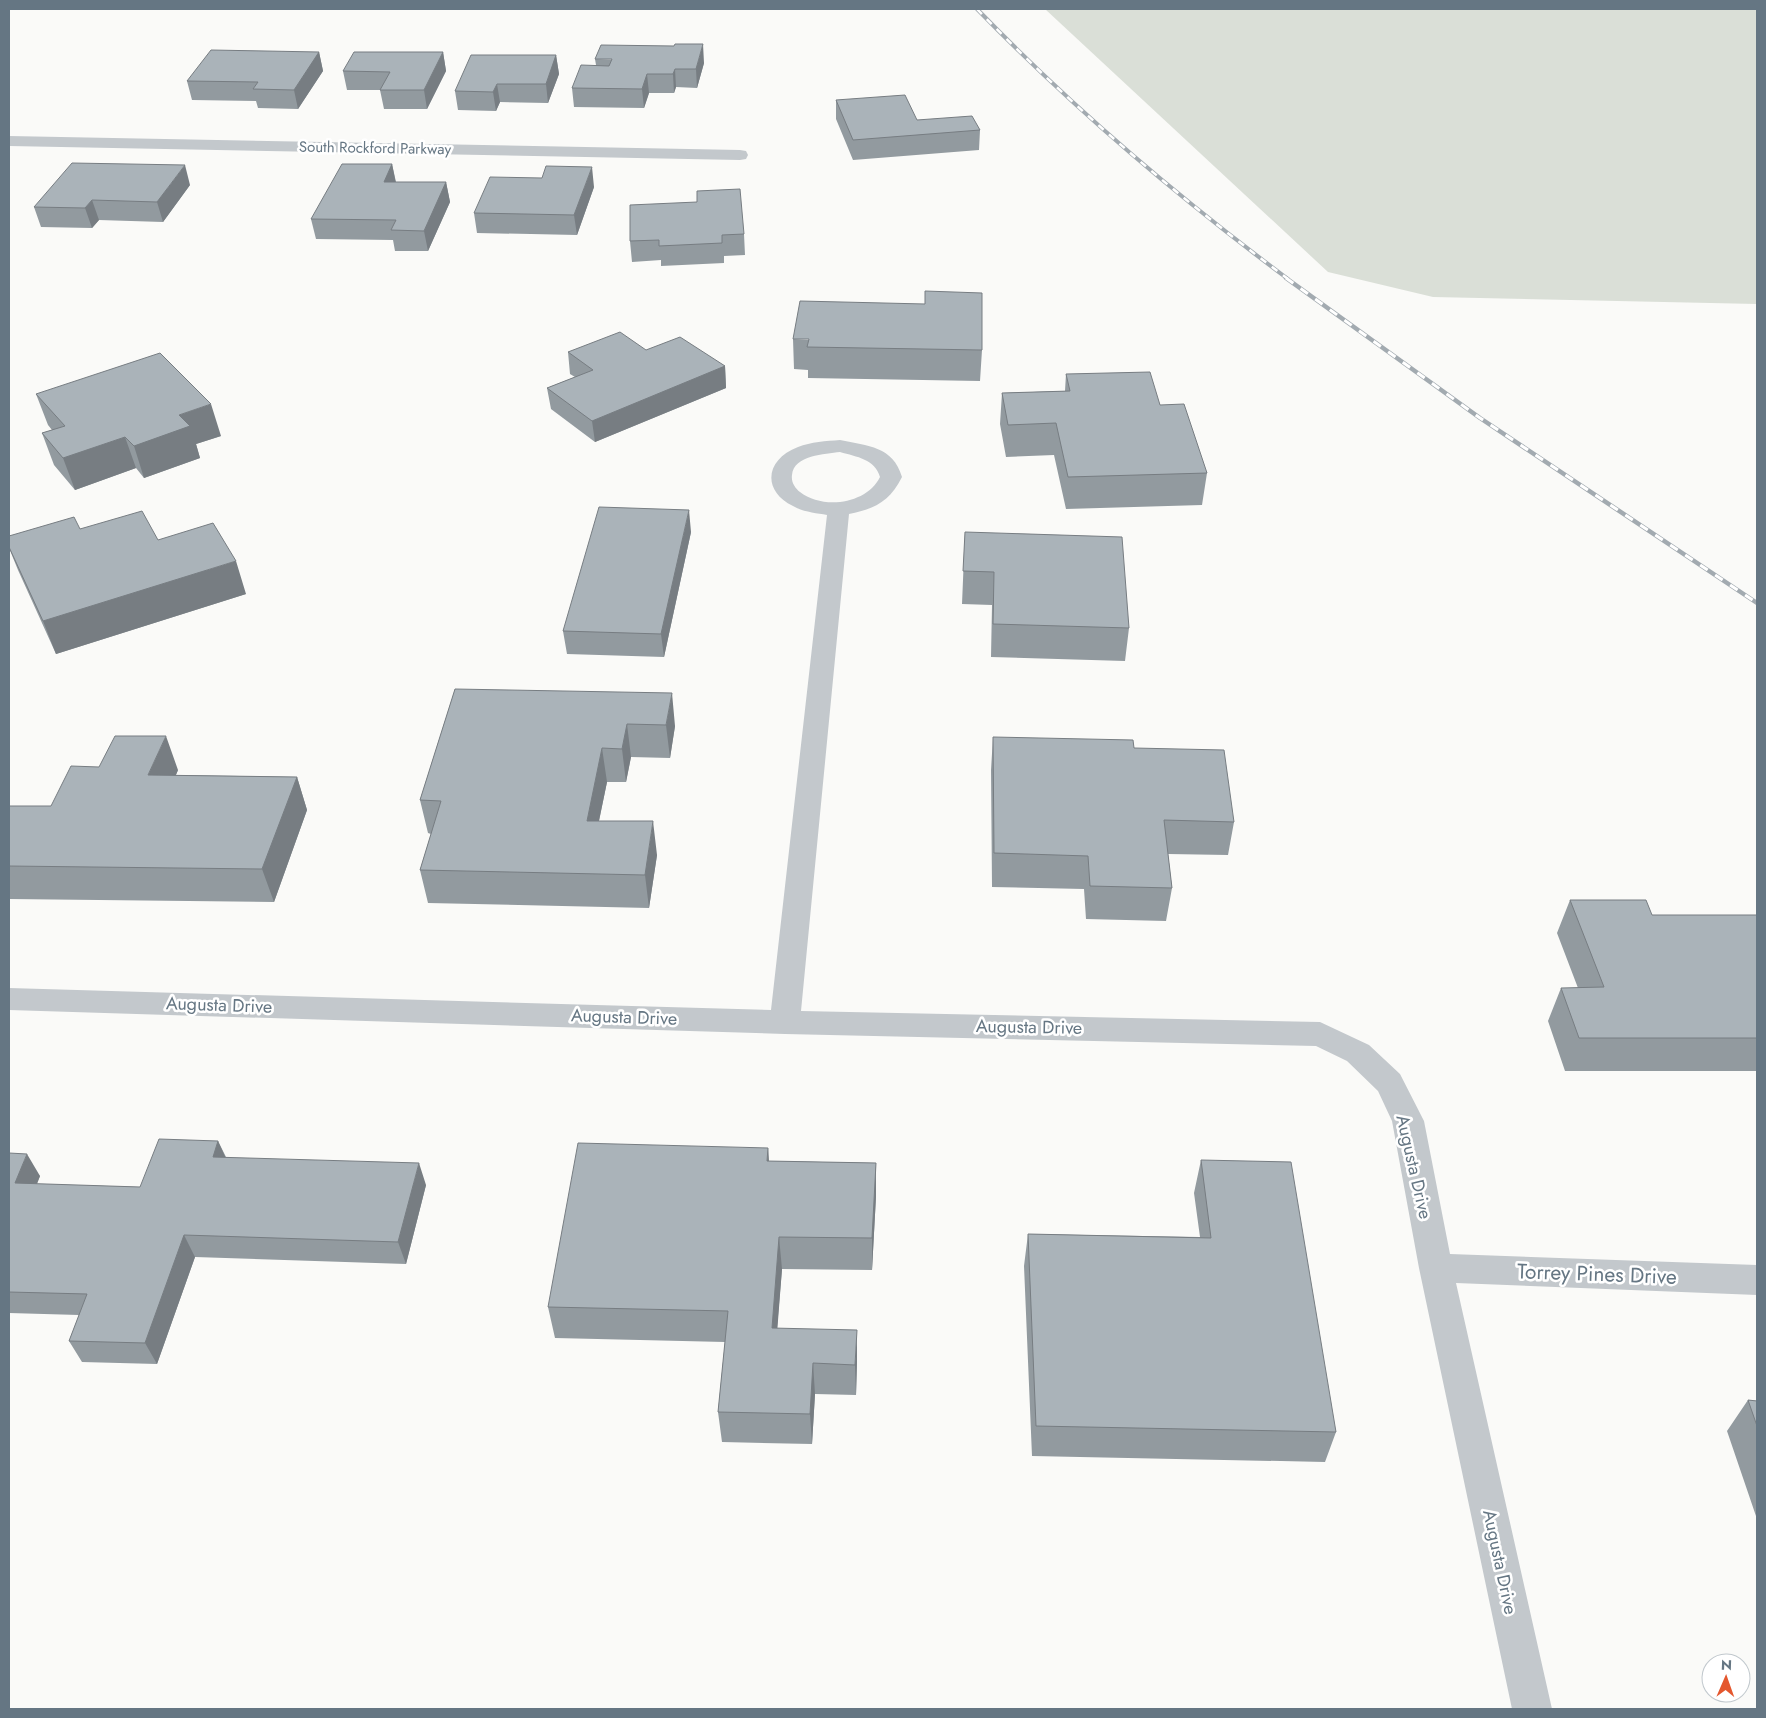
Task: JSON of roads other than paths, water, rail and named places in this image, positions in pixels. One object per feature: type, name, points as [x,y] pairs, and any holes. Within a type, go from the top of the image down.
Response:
[{"type":"street","name":"South Rockford Parkway","points":[[9,141],[740,156]]},
{"type":"street","points":[[840,446],[858,449],[874,454],[886,462],[891,472],[891,482],[884,492],[872,501],[856,506],[839,508],[821,508],[791,497],[783,488],[780,478],[782,468],[798,455],[822,447],[840,446]]},
{"type":"street","points":[[786,1022],[839,508]]},
{"type":"street","name":"Augusta Drive","points":[[9,999],[786,1022],[1320,1034],[1358,1053],[1389,1083],[1408,1121],[1436,1268],[1532,1709]]},
{"type":"street","name":"Torrey Pines Drive","points":[[1436,1268],[1757,1280]]},
{"type":"railway","points":[[977,9],[1013,46],[1127,150],[1206,216],[1288,279]]},
{"type":"railway","points":[[1286,278],[1480,418],[1757,603]]}]
